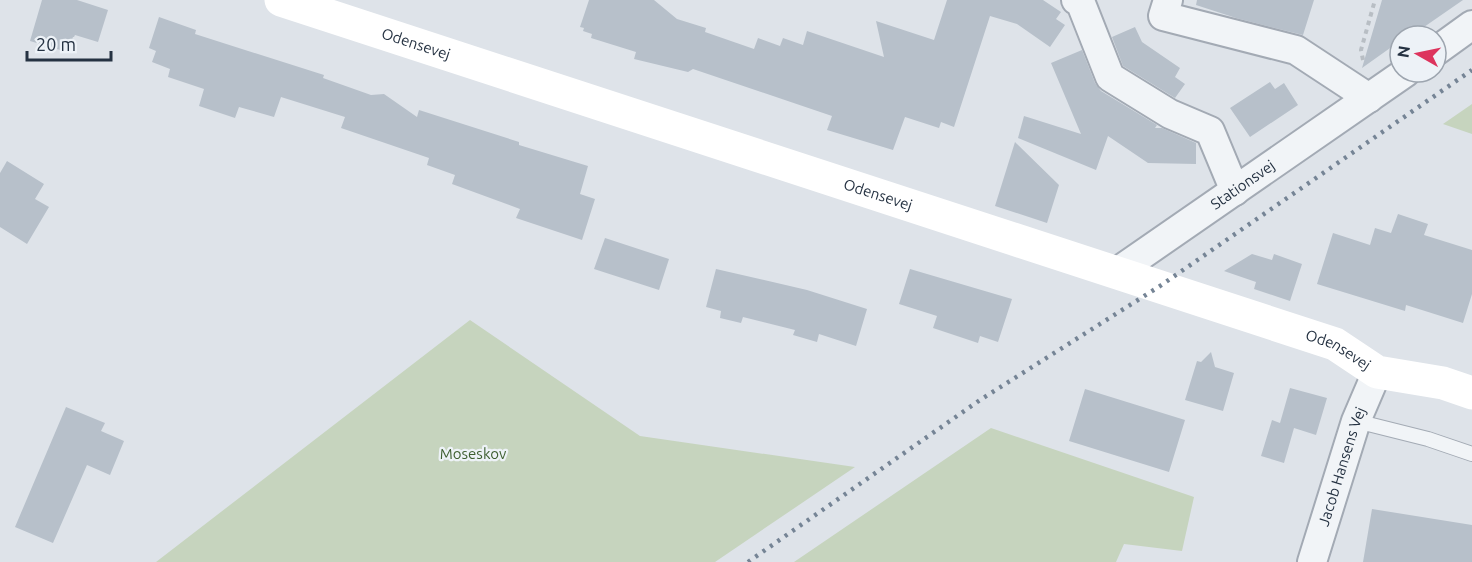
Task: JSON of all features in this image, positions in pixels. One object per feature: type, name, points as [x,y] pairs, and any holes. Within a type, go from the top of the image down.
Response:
[{"type":"street","name":"Odensevej","points":[[281,0],[1335,344],[1377,372],[1443,383],[1472,393]]},
{"type":"street","points":[[1076,0],[1080,2],[1110,77],[1170,114],[1210,131],[1235,191]]},
{"type":"street","points":[[1168,0],[1163,16],[1296,50],[1369,99]]},
{"type":"street","points":[[1448,42],[1472,25]]},
{"type":"street","name":"Stationsvej","points":[[1117,272],[1390,84]]},
{"type":"street","name":"Jacob Hansens Vej","points":[[1312,562],[1356,421],[1377,372]]},
{"type":"lane","points":[[1356,421],[1428,439],[1472,454]]},
{"type":"path","points":[[1369,99],[1361,50],[1375,0]]},
{"type":"green space","points":[[1472,104],[1472,134],[1443,124]]},
{"type":"green space","name":"Moseskov","points":[[470,320],[640,436],[855,467],[715,562],[156,562]]},
{"type":"green space","points":[[991,428],[1194,497],[1182,551],[1124,544],[1116,562],[794,562]]},
{"type":"building","points":[[42,0],[77,0],[108,10],[98,42],[75,35],[67,52],[30,41]]},
{"type":"building","points":[[589,0],[654,0],[677,19],[706,28],[705,32],[754,49],[758,38],[780,46],[783,38],[803,45],[807,31],[884,57],[876,21],[934,40],[947,0],[1043,0],[1061,12],[1056,19],[1065,25],[1050,47],[1017,24],[990,16],[954,127],[941,122],[939,128],[905,117],[893,150],[827,130],[832,116],[693,69],[688,72],[634,59],[636,52],[591,38],[592,34],[583,31],[584,28],[580,27]]},
{"type":"building","points":[[1197,0],[1314,0],[1303,35],[1196,5]]},
{"type":"building","points":[[1382,0],[1463,0],[1428,24],[1388,24],[1388,50],[1362,68]]},
{"type":"building","points":[[159,17],[196,30],[195,34],[324,75],[323,78],[371,95],[384,94],[417,117],[419,110],[588,166],[580,194],[595,199],[582,240],[516,218],[520,209],[452,184],[455,175],[427,165],[429,158],[341,128],[345,117],[281,97],[274,117],[239,107],[235,118],[199,106],[204,89],[168,77],[170,69],[152,62],[156,51],[149,48]]},
{"type":"building","points":[[1135,27],[1142,42],[1180,68],[1175,77],[1185,84],[1175,98],[1123,66],[1112,37]]},
{"type":"building","points":[[1082,50],[1095,83],[1101,91],[1157,125],[1155,128],[1162,128],[1196,143],[1196,164],[1148,163],[1108,136],[1096,170],[1018,138],[1024,116],[1081,134],[1051,63]]},
{"type":"building","points":[[1270,82],[1275,89],[1284,83],[1298,105],[1250,137],[1230,108]]},
{"type":"building","points":[[1015,142],[1059,185],[1047,223],[995,206]]},
{"type":"building","points":[[7,161],[44,184],[35,199],[49,207],[27,244],[0,227],[0,173]]},
{"type":"building","points":[[1398,214],[1428,224],[1424,235],[1472,250],[1472,294],[1463,323],[1406,305],[1405,311],[1317,284],[1333,233],[1370,245],[1375,228],[1391,233]]},
{"type":"building","points":[[605,238],[669,259],[659,290],[594,269]]},
{"type":"building","points":[[1252,254],[1272,260],[1274,254],[1302,264],[1290,301],[1254,289],[1256,282],[1224,271]]},
{"type":"building","points":[[716,269],[807,290],[867,309],[856,346],[819,334],[817,342],[793,335],[795,330],[743,317],[741,323],[720,318],[721,311],[706,307]]},
{"type":"building","points":[[910,269],[1012,299],[998,342],[980,336],[978,343],[933,328],[937,316],[899,304]]},
{"type":"building","points":[[1211,352],[1215,367],[1234,373],[1223,411],[1185,400],[1197,361],[1201,362]]},
{"type":"building","points":[[1290,388],[1327,398],[1316,435],[1294,428],[1284,463],[1261,456],[1272,420],[1280,423]]},
{"type":"building","points":[[1085,389],[1185,420],[1169,472],[1069,441]]},
{"type":"building","points":[[66,407],[105,423],[101,431],[124,441],[110,475],[87,465],[53,543],[15,527]]},
{"type":"building","points":[[1372,509],[1472,525],[1472,562],[1363,562]]},
{"type":"railway","points":[[748,562],[980,400],[1160,286],[1472,70]]}]
